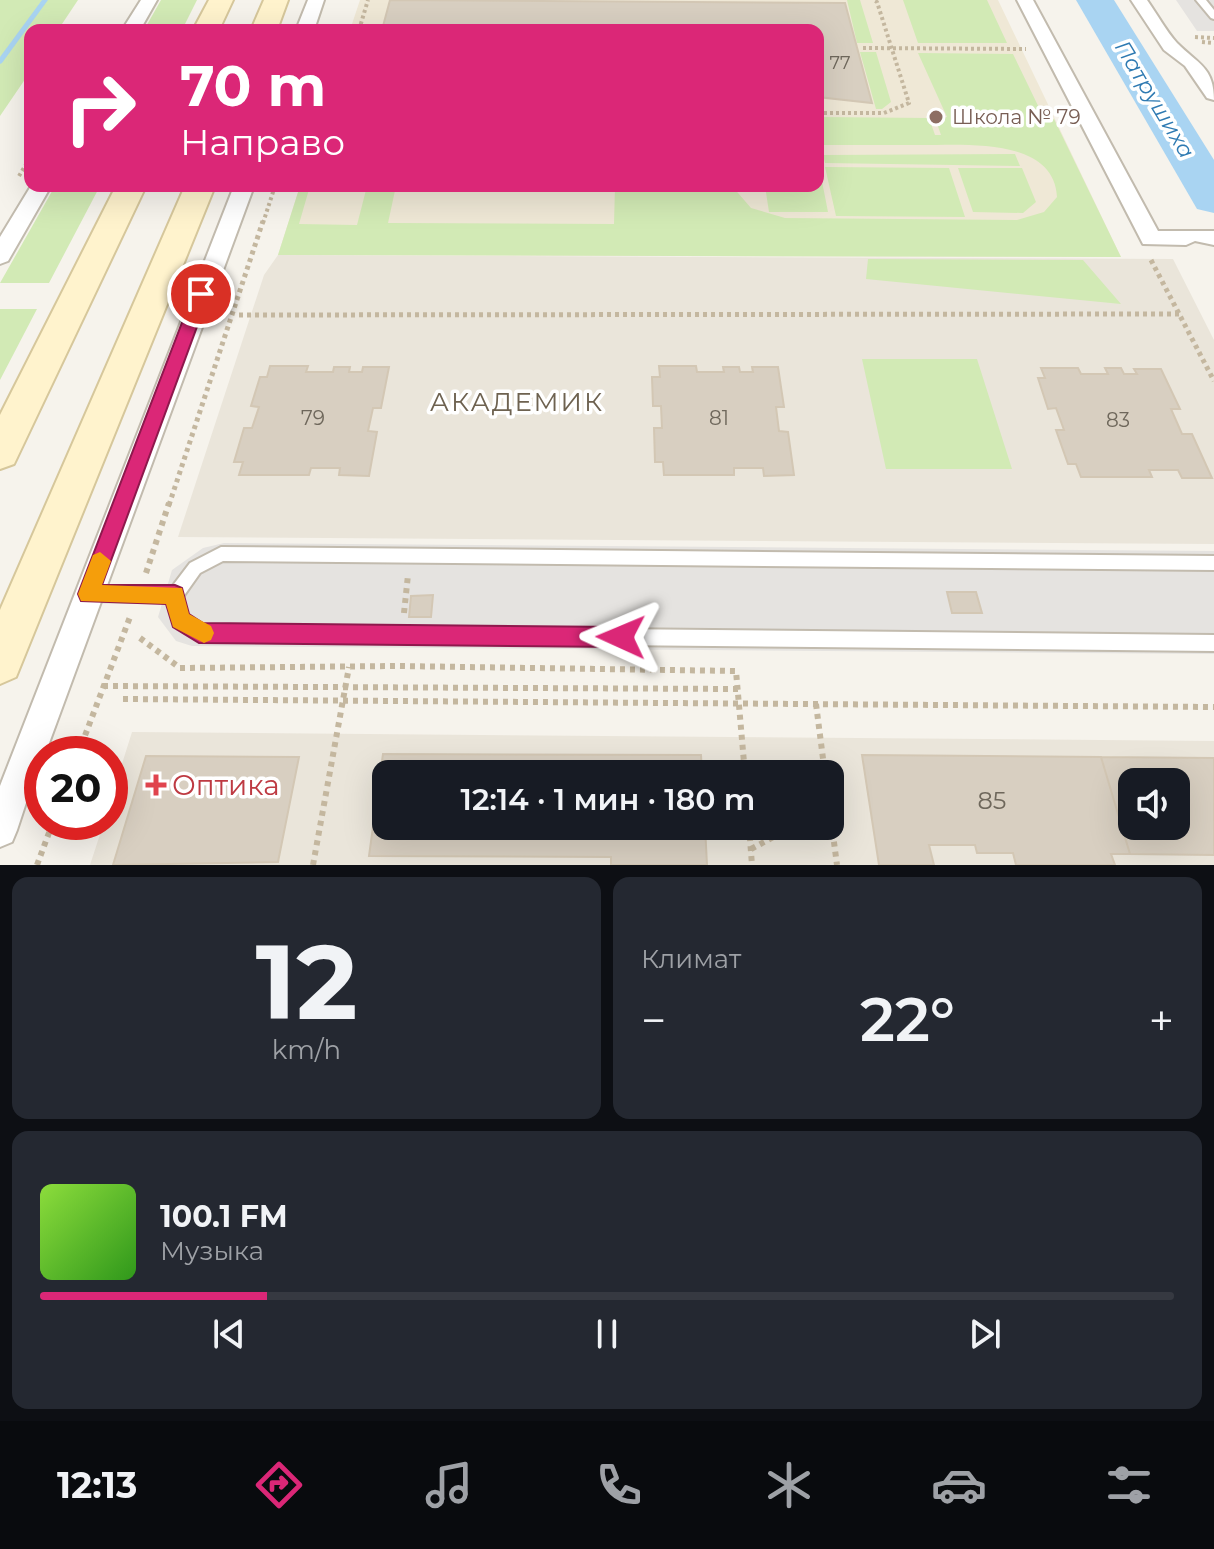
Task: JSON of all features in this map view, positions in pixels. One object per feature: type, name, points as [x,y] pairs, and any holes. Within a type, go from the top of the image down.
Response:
[{"type":"street","points":[[135,24],[149,0]]},
{"type":"street","points":[[209,24],[221,0]]},
{"type":"street","points":[[266,24],[276,0]]},
{"type":"street","points":[[307,24],[316,0]]},
{"type":"street","points":[[1025,0],[1151,239],[1201,238]]},
{"type":"street","points":[[1139,0],[1170,46],[1191,62],[1214,94]]},
{"type":"street","points":[[0,256],[37,192]]},
{"type":"street","points":[[0,453],[128,192]]},
{"type":"street","points":[[0,662],[197,192]]},
{"type":"street","points":[[0,830],[242,192]]},
{"type":"lane","points":[[1201,0],[1214,16]]},
{"type":"lane","points":[[1214,563],[221,554],[195,568],[175,595],[180,620],[199,633],[1214,643]]},
{"type":"lane","points":[[88,594],[140,592],[175,595]]},
{"type":"path","points":[[361,24],[368,0]]},
{"type":"path","points":[[824,113],[884,113],[909,103],[877,2],[873,0]]},
{"type":"path","points":[[863,48],[1052,49]]},
{"type":"path","points":[[85,736],[140,592],[273,192]]},
{"type":"path","points":[[1146,250],[1214,381]]},
{"type":"path","points":[[239,315],[1179,314]]},
{"type":"path","points":[[398,666],[410,556]]},
{"type":"path","points":[[140,638],[180,668],[398,666],[736,671],[744,760]]},
{"type":"path","points":[[313,865],[349,667]]},
{"type":"path","points":[[103,686],[738,689]]},
{"type":"path","points":[[123,699],[1214,707]]},
{"type":"path","points":[[816,704],[823,760]]},
{"type":"path","points":[[37,865],[46,840]]},
{"type":"path","points":[[750,840],[752,865]]},
{"type":"path","points":[[751,849],[768,840]]},
{"type":"path","points":[[834,840],[837,865]]},
{"type":"shaded area","name":"Школа № 79","points":[[360,0],[998,0],[1121,257],[278,255],[298,192],[824,192],[824,24],[352,24]]},
{"type":"shaded area","points":[[1176,0],[1214,0],[1214,31],[1197,31]]},
{"type":"shaded area","points":[[278,255],[1173,259],[1214,340],[1214,544],[178,537],[264,275]]},
{"type":"shaded area","points":[[224,543],[1214,551],[1214,654],[192,646],[176,641],[158,617],[172,570],[203,548]]},
{"type":"shaded area","points":[[132,732],[1214,741],[1214,865],[90,865],[98,840],[128,840],[128,745]]},
{"type":"green space","points":[[0,0],[78,0],[62,24],[24,24],[24,81],[0,116]]},
{"type":"green space","points":[[161,0],[197,0],[185,24],[147,24]]},
{"type":"green space","points":[[847,0],[860,0],[873,43],[857,43]]},
{"type":"green space","points":[[903,0],[987,0],[1007,43],[918,43]]},
{"type":"green space","points":[[860,52],[876,52],[891,102],[882,109],[876,109]]},
{"type":"green space","points":[[918,53],[1013,54],[1044,118],[1054,119],[1121,257],[278,255],[298,192],[308,192],[299,224],[357,225],[365,192],[395,192],[388,223],[614,224],[615,192],[737,192],[751,208],[785,218],[1017,220],[1044,212],[1057,197],[1052,177],[1040,163],[1002,148],[824,145],[824,117],[929,118],[935,135],[941,135],[935,118],[947,117]]},
{"type":"green space","points":[[1015,154],[1020,166],[825,163],[824,155]]},
{"type":"green space","points":[[825,167],[949,168],[965,217],[836,216]]},
{"type":"green space","points":[[958,168],[1022,168],[1036,202],[1023,213],[973,212]]},
{"type":"green space","points":[[52,192],[97,192],[49,283],[0,283]]},
{"type":"green space","points":[[766,192],[824,192],[828,212],[769,212]]},
{"type":"green space","points":[[868,259],[1083,260],[1121,304],[866,279]]},
{"type":"green space","points":[[0,309],[37,309],[0,380]]},
{"type":"green space","points":[[862,359],[977,359],[1012,469],[886,469]]},
{"type":"building","points":[[390,0],[845,3],[872,103],[824,98],[824,24],[384,24]]},
{"type":"building","points":[[270,366],[308,366],[306,372],[333,372],[334,367],[350,367],[349,372],[362,372],[363,367],[389,367],[381,408],[373,408],[368,431],[377,432],[369,476],[339,475],[340,468],[311,468],[309,475],[239,475],[243,462],[234,462],[244,428],[252,428],[259,407],[251,406],[260,377],[267,377]]},
{"type":"building","points":[[659,366],[696,366],[697,372],[724,372],[723,367],[739,367],[740,372],[753,372],[752,367],[778,367],[784,407],[776,407],[779,431],[788,432],[794,475],[764,476],[763,468],[734,468],[734,475],[664,475],[663,462],[655,462],[654,428],[662,428],[661,406],[653,406],[652,377],[660,377]]},
{"type":"building","points":[[1041,368],[1078,368],[1081,374],[1108,374],[1105,368],[1121,368],[1124,374],[1137,374],[1134,369],[1161,369],[1180,409],[1171,409],[1182,434],[1192,434],[1212,478],[1182,478],[1178,470],[1149,470],[1152,477],[1081,477],[1076,464],[1068,464],[1056,430],[1064,430],[1056,408],[1048,409],[1038,378],[1045,378]]},
{"type":"building","points":[[947,592],[976,592],[982,613],[952,613]]},
{"type":"building","points":[[433,595],[431,617],[409,617],[411,596]]},
{"type":"building","points":[[383,754],[701,755],[701,760],[382,760]]},
{"type":"building","points":[[862,755],[1101,757],[1118,814],[1118,840],[1126,840],[1130,854],[1111,854],[1115,865],[1016,865],[1013,853],[977,853],[975,845],[929,845],[934,865],[879,865]]},
{"type":"building","points":[[146,756],[299,757],[278,862],[113,865],[121,840],[128,840],[128,815]]},
{"type":"building","points":[[1101,757],[1214,758],[1214,855],[1130,854],[1126,840],[1190,840],[1190,768],[1118,768],[1118,814]]},
{"type":"building","points":[[372,834],[372,840],[706,840],[707,865],[611,865],[611,857],[369,856]]},
{"type":"waterway","points":[[28,24],[45,0]]},
{"type":"waterway","name":"Патрушиха","points":[[1095,0],[1214,198]]},
{"type":"waterway","points":[[0,62],[24,29]]},
{"type":"slow traffic","points":[[100,561],[88,594],[140,592],[175,595],[180,620],[204,633]]},
{"type":"place","name":"Школа № 79","points":[[936,117]]},
{"type":"place","name":"Оптика","points":[[156,785]]},
{"type":"district","name":"АКАДЕМИК","points":[[517,402]]},
{"type":"route","points":[[201,294],[88,594],[140,592],[175,595],[180,620],[199,633],[621,637]]}]
